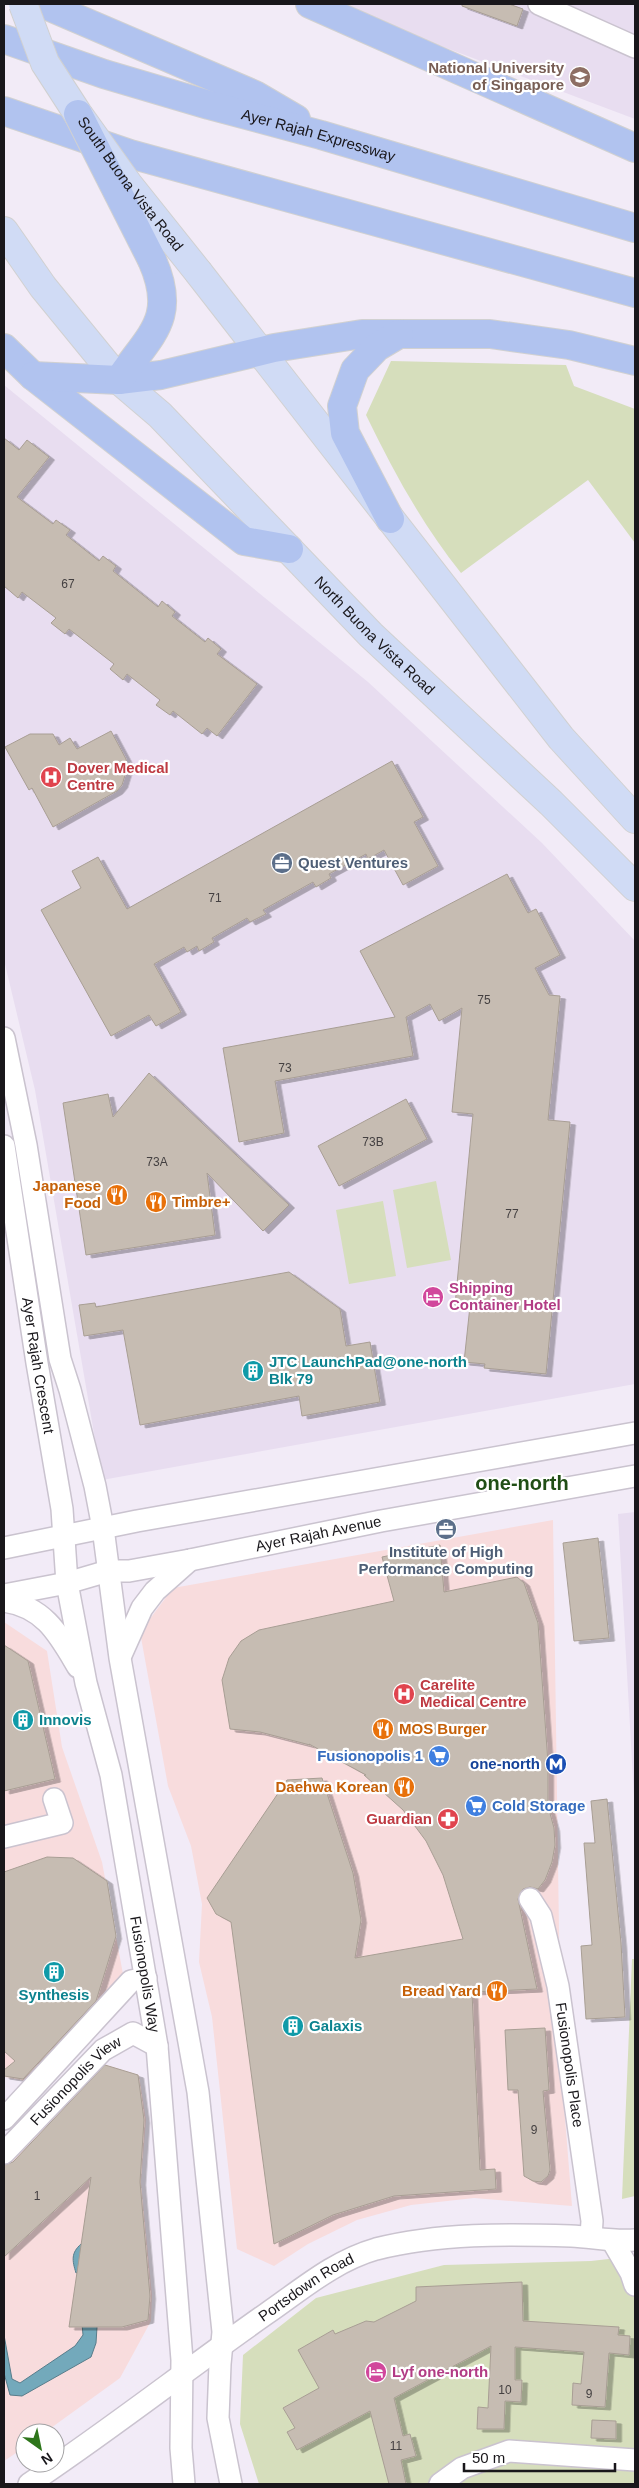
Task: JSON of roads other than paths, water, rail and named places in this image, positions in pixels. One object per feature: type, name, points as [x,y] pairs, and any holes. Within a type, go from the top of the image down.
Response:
[{"type":"highway","points":[[43,4],[255,95],[321,135]]},
{"type":"highway","points":[[310,4],[635,148]]},
{"type":"highway","name":"Ayer Rajah Expressway","points":[[4,39],[104,74],[321,135],[635,228]]},
{"type":"highway","points":[[4,111],[130,154],[635,292]]},
{"type":"highway","points":[[78,114],[160,277],[163,305],[158,328],[119,380]]},
{"type":"highway","points":[[33,376],[119,380],[161,376],[261,351],[344,336],[399,334],[490,334],[569,345],[635,361]]},
{"type":"highway","points":[[390,519],[345,433],[342,406],[355,370],[377,346],[399,334]]},
{"type":"highway","points":[[4,348],[33,376],[244,541],[289,549]]},
{"type":"main road","name":"South Buona Vista Road","points":[[23,4],[46,63],[78,114],[128,184],[261,351]]},
{"type":"main road","points":[[4,231],[43,287],[119,380]]},
{"type":"main road","points":[[261,351],[561,738],[635,819]]},
{"type":"main road","name":"North Buona Vista Road","points":[[119,380],[160,415],[371,635],[551,803],[635,887]]},
{"type":"street","points":[[539,4],[635,47]]},
{"type":"street","name":"Ayer Rajah Crescent","points":[[4,1038],[25,1143],[60,1359],[95,1486],[103,1528],[108,1571]]},
{"type":"street","name":"Ayer Rajah Crescent","points":[[25,1143],[4,1148],[37,1363],[62,1509],[67,1583]]},
{"type":"street","points":[[4,1548],[138,1520],[635,1433]]},
{"type":"street","name":"Ayer Rajah Avenue","points":[[4,1595],[67,1583],[108,1571],[129,1571],[381,1521],[635,1476]]},
{"type":"street","points":[[95,1486],[112,1506],[138,1520]]},
{"type":"street","points":[[120,1658],[142,1608],[155,1591],[190,1560]]},
{"type":"street","name":"Fusionopolis Way","points":[[108,1571],[120,1658],[198,2092],[223,2332],[218,2418],[231,2484]]},
{"type":"street","name":"Fusionopolis Way","points":[[67,1583],[86,1683],[111,1775],[157,2046],[166,2172],[176,2260],[182,2373],[180,2448],[184,2484]]},
{"type":"street","points":[[4,1601],[16,1603],[36,1613],[56,1630],[86,1683]]},
{"type":"street","points":[[4,1838],[62,1823],[54,1799]]},
{"type":"street","name":"Fusionopolis Place","points":[[530,1899],[541,1916],[558,1986],[592,2221],[591,2237]]},
{"type":"street","name":"Fusionopolis View","points":[[5,2116],[131,1981],[146,1978]]},
{"type":"street","name":"Fusionopolis View","points":[[4,2151],[25,2132],[102,2050],[133,2033],[157,2046]]},
{"type":"street","points":[[5,2116],[25,2132]]},
{"type":"street","name":"Portsdown Road","points":[[29,2484],[110,2430],[182,2373],[331,2268],[375,2250],[455,2238],[502,2235],[591,2237],[613,2242],[635,2240]]},
{"type":"street","points":[[613,2242],[634,2274]]},
{"type":"street","points":[[440,2484],[462,2468],[509,2452],[635,2460]]},
{"type":"water","points":[[81,2244],[90,2245],[96,2266],[76,2273],[73,2257],[75,2250]]},
{"type":"water","points":[[78,2278],[98,2311],[96,2343],[91,2357],[22,2396],[10,2395],[4,2373],[4,2335],[12,2379],[20,2383],[75,2346],[83,2335]]},
{"type":"place","name":"National University of Singapore","points":[[580,77]]},
{"type":"place","name":"Dover Medical Centre","points":[[51,777]]},
{"type":"place","name":"Quest Ventures","points":[[282,863]]},
{"type":"place","name":"Japanese Food","points":[[117,1195]]},
{"type":"place","name":"Timbre+","points":[[156,1202]]},
{"type":"place","name":"Shipping Container Hotel","points":[[433,1297]]},
{"type":"place","name":"JTC LaunchPad@one-north Blk 79","points":[[253,1371]]},
{"type":"place","name":"Institute of High Performance Computing","points":[[446,1529]]},
{"type":"place","name":"Carelite Medical Centre","points":[[404,1694]]},
{"type":"place","name":"Innovis","points":[[23,1720]]},
{"type":"place","name":"MOS Burger","points":[[383,1729]]},
{"type":"place","name":"Fusionopolis 1","points":[[439,1756]]},
{"type":"place","name":"one-north","points":[[556,1764]]},
{"type":"place","name":"Daehwa Korean","points":[[404,1787]]},
{"type":"place","name":"Cold Storage","points":[[476,1806]]},
{"type":"place","name":"Guardian","points":[[448,1819]]},
{"type":"place","name":"Synthesis","points":[[54,1972]]},
{"type":"place","name":"Bread Yard","points":[[497,1991]]},
{"type":"place","name":"Galaxis","points":[[293,2026]]},
{"type":"place","name":"Lyf one-north","points":[[376,2372]]},
{"type":"district","name":"one-north","points":[[522,1483]]}]
